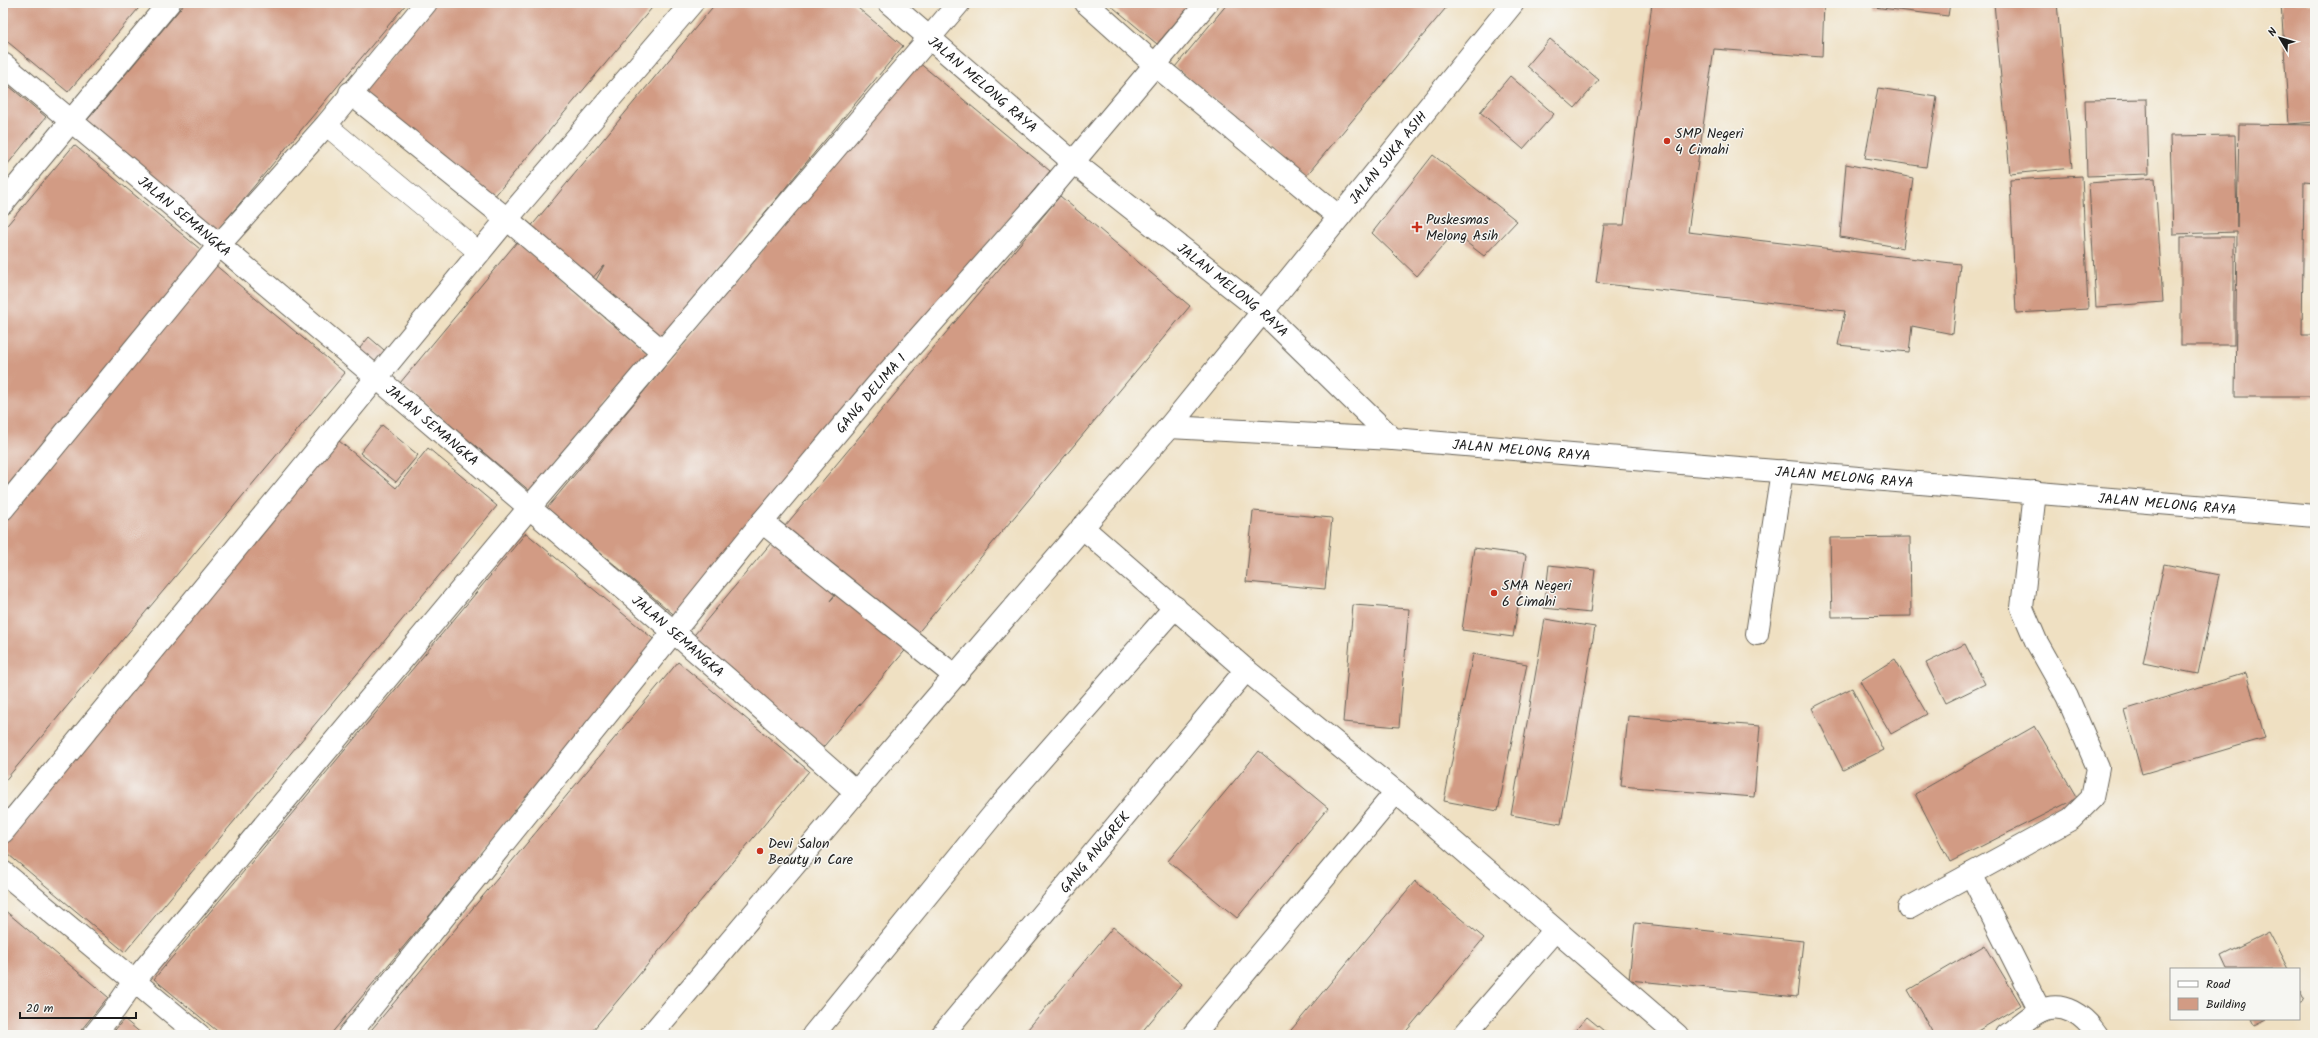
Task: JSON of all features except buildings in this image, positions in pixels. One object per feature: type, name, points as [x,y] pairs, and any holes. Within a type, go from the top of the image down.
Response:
[{"type":"street","points":[[3,203],[169,3]]},
{"type":"street","points":[[3,509],[220,244],[326,125],[350,93],[426,3]]},
{"type":"street","points":[[3,832],[507,219],[692,3]]},
{"type":"street","name":"JALAN MELONG RAYA","points":[[888,3],[1073,162],[1264,312],[1393,439],[2315,516]]},
{"type":"street","points":[[94,1035],[115,1009],[135,980],[529,508],[959,3]]},
{"type":"street","points":[[1086,3],[1154,64],[1339,217]]},
{"type":"street","name":"GANG DELIMA I","points":[[350,1035],[762,522],[876,386],[1073,162],[1154,64],[1207,3]]},
{"type":"street","name":"JALAN SUKA ASIH","points":[[662,1031],[856,792],[1169,427],[1264,312],[1339,217],[1513,3]]},
{"type":"street","name":"JALAN SEMANGKA","points":[[3,64],[220,244],[674,630],[856,792]]},
{"type":"street","points":[[350,93],[507,219],[662,351]]},
{"type":"street","points":[[1169,427],[1393,439]]},
{"type":"street","points":[[1757,634],[1782,471]]},
{"type":"street","points":[[1909,908],[2071,819],[2092,798],[2098,768],[2067,696],[2036,641],[2022,608],[2035,492]]},
{"type":"street","points":[[762,522],[955,676]]},
{"type":"street","points":[[1082,527],[1246,670],[1396,792],[1677,1035]]},
{"type":"street","points":[[813,1035],[1000,806],[1175,607]]},
{"type":"street","name":"GANG ANGGREK","points":[[942,1035],[1246,670]]},
{"type":"street","points":[[1193,1035],[1396,792]]},
{"type":"street","points":[[3,872],[135,980],[199,1035]]},
{"type":"street","points":[[1971,874],[2040,1011]]},
{"type":"street","points":[[1464,1035],[1555,930]]},
{"type":"street","points":[[2007,1035],[2040,1011],[2060,1008],[2075,1012],[2088,1022],[2097,1035]]},
{"type":"lane","points":[[326,125],[480,253]]},
{"type":"place","name":"SMP Negeri 4 Cimahi","points":[[1667,141]]},
{"type":"place","name":"Puskesmas Melong Asih","points":[[1417,227]]},
{"type":"place","name":"SMA Negeri 6 Cimahi","points":[[1494,593]]},
{"type":"place","name":"Devi Salon Beauty n Care","points":[[760,851]]}]
